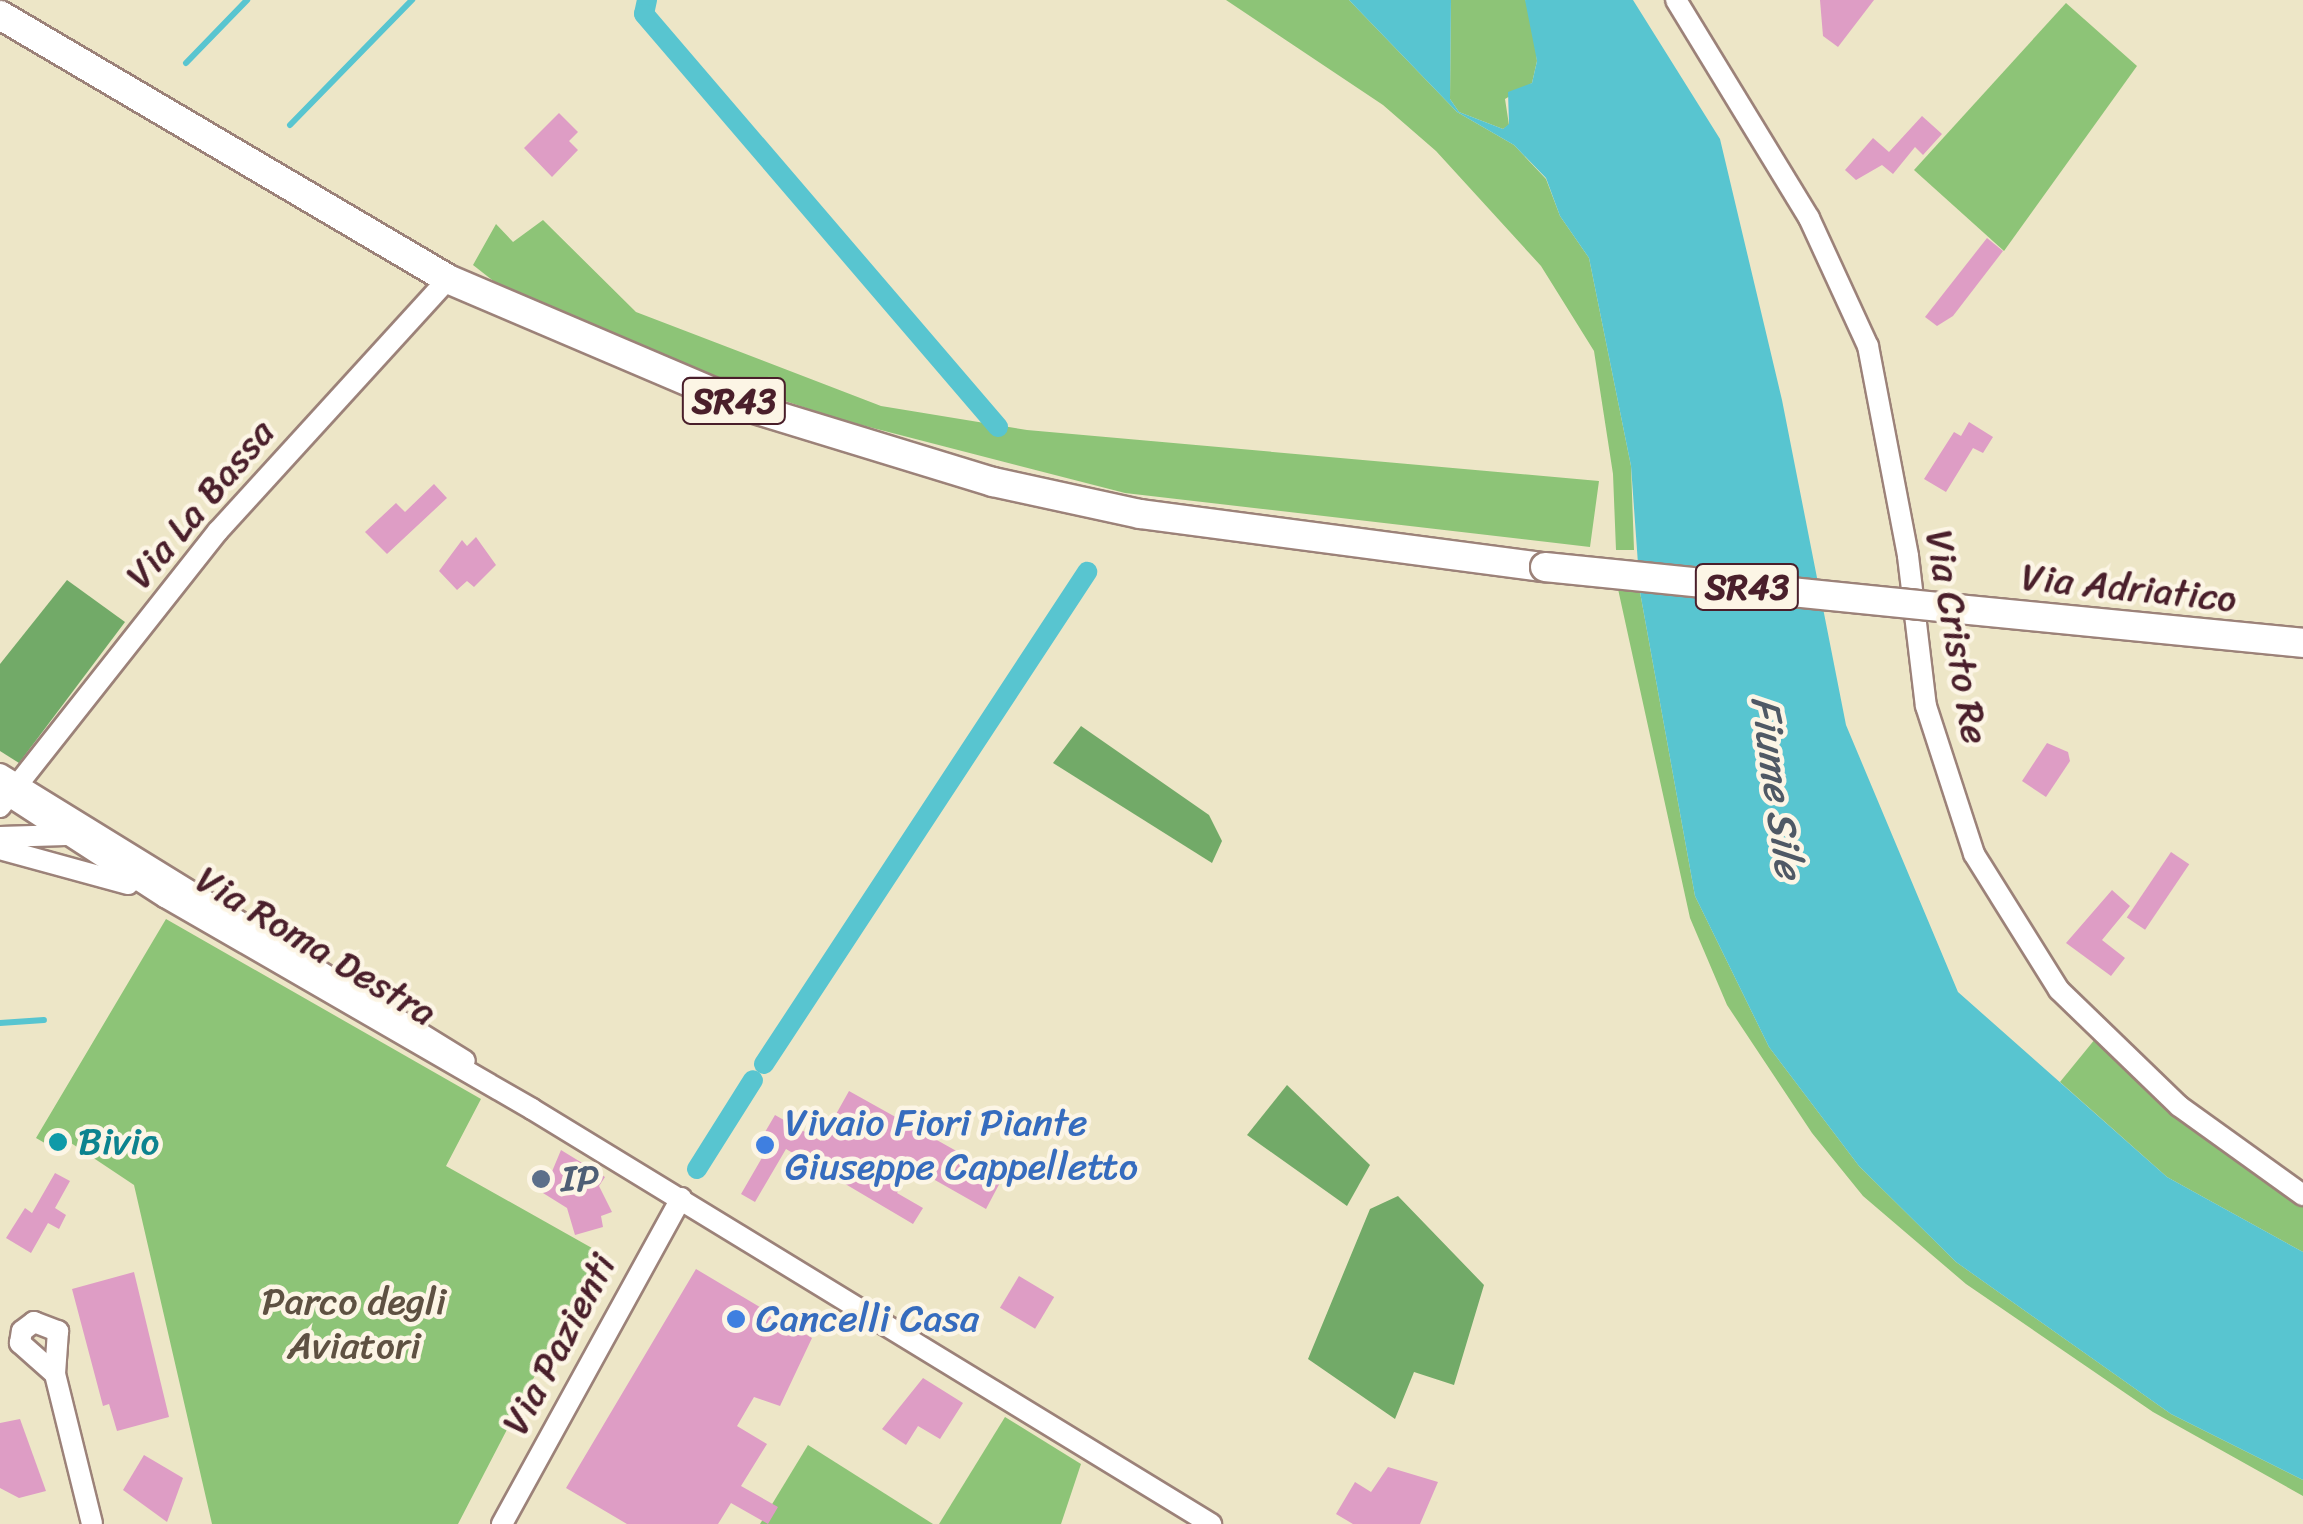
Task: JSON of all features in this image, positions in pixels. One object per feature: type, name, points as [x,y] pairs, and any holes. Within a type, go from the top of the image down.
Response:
[{"type":"main road","name":"SR43","points":[[0,15],[12,33],[448,279]]},
{"type":"main road","name":"Via Adriatico","points":[[448,279],[751,408],[993,482],[1140,514],[1545,567],[2303,643]]},
{"type":"street","name":"Via Cristo Re","points":[[1676,0],[1809,218],[1868,346],[1908,556],[1926,706],[1956,807],[1996,896],[2037,962],[2100,1033],[2233,1150],[2303,1195]]},
{"type":"street","name":"Via La Bassa","points":[[5,791],[218,531],[448,279]]},
{"type":"street","name":"Via Roma Destra","points":[[5,791],[165,897],[532,1109],[1211,1524]]},
{"type":"street","name":"Via Roma Destra","points":[[5,791],[297,955],[532,1109]]},
{"type":"street","points":[[0,836],[70,836]]},
{"type":"street","name":"Via Roma Destra","points":[[70,836],[110,852],[264,944],[297,955]]},
{"type":"street","points":[[0,849],[165,897]]},
{"type":"street","name":"Via Pazienti","points":[[502,1524],[680,1198]]},
{"type":"street","points":[[55,1374],[92,1524]]},
{"type":"green space","points":[[1226,0],[1349,0],[1457,112],[1514,145],[1546,179],[1560,216],[1589,258],[1631,466],[1634,550],[1616,550],[1613,474],[1594,351],[1541,266],[1436,151],[1383,105]]},
{"type":"green space","points":[[1451,0],[1525,0],[1531,9],[1537,61],[1532,83],[1505,99],[1509,125],[1503,129],[1459,112],[1450,99]]},
{"type":"green space","points":[[2066,3],[2137,66],[2004,251],[1914,170]]},
{"type":"green space","points":[[543,220],[636,312],[881,406],[1027,430],[1599,481],[1590,547],[1125,493],[842,420],[702,373],[496,283],[473,265],[496,224],[513,242]]},
{"type":"green space","points":[[67,580],[125,622],[19,763],[0,751],[0,664]]},
{"type":"green space","points":[[1618,589],[1640,592],[1695,896],[1769,1047],[1859,1166],[1956,1262],[2171,1414],[2303,1480],[2303,1496],[2153,1412],[1966,1284],[1863,1196],[1812,1133],[1727,1005],[1690,918]]},
{"type":"green space","points":[[1081,726],[1209,815],[1222,841],[1212,863],[1053,763]]},
{"type":"green space","name":"Parco degli Aviatori","points":[[166,919],[481,1099],[446,1166],[599,1252],[458,1524],[212,1524],[134,1185],[71,1143],[64,1154],[36,1138]]},
{"type":"green space","points":[[2100,1033],[2303,1195],[2303,1252],[2167,1177],[2060,1082]]},
{"type":"green space","points":[[1287,1085],[1370,1165],[1347,1206],[1247,1135]]},
{"type":"green space","points":[[1398,1196],[1484,1285],[1454,1385],[1414,1372],[1395,1419],[1308,1359],[1370,1209]]},
{"type":"green space","points":[[1005,1417],[1081,1464],[1061,1524],[939,1524]]},
{"type":"green space","points":[[808,1445],[933,1524],[760,1524]]},
{"type":"water","name":"Fiume Sile","points":[[1349,0],[1451,0],[1450,99],[1459,112],[1503,129],[1509,124],[1508,92],[1532,83],[1537,61],[1525,0],[1633,0],[1720,139],[1782,400],[1846,725],[1958,992],[2167,1177],[2303,1252],[2303,1480],[2171,1414],[1956,1262],[1859,1166],[1769,1047],[1695,896],[1640,592],[1631,466],[1589,258],[1560,216],[1546,178],[1514,145],[1457,112]]},
{"type":"building","points":[[1820,0],[1874,0],[1838,47],[1823,36]]},
{"type":"building","points":[[559,113],[578,132],[569,141],[578,150],[552,177],[524,148]]},
{"type":"building","points":[[1922,116],[1942,134],[1923,155],[1915,147],[1893,174],[1882,165],[1856,180],[1845,170],[1873,138],[1889,152]]},
{"type":"building","points":[[1987,238],[2003,251],[1953,316],[1937,326],[1925,317]]},
{"type":"building","points":[[1969,422],[1993,437],[1983,453],[1973,448],[1946,492],[1924,479],[1954,432],[1961,436]]},
{"type":"building","points":[[434,484],[447,498],[387,554],[365,532],[396,503],[405,512]]},
{"type":"building","points":[[476,537],[496,565],[474,587],[467,581],[457,590],[439,571],[462,540],[467,546]]},
{"type":"building","points":[[2047,743],[2068,752],[2070,761],[2046,797],[2022,781]]},
{"type":"building","points":[[2171,852],[2189,864],[2145,930],[2127,917]]},
{"type":"building","points":[[2112,890],[2130,906],[2102,940],[2125,958],[2111,976],[2066,943]]},
{"type":"building","points":[[849,1091],[1003,1177],[986,1209],[912,1167],[897,1193],[923,1208],[913,1224],[786,1149],[755,1202],[741,1194],[763,1156],[754,1151],[775,1115],[821,1141]]},
{"type":"building","points":[[561,1150],[605,1177],[599,1186],[612,1212],[601,1216],[603,1227],[575,1235],[567,1208],[543,1193]]},
{"type":"building","points":[[55,1173],[70,1181],[55,1208],[66,1215],[59,1229],[48,1223],[31,1253],[6,1238],[25,1208],[32,1213]]},
{"type":"building","points":[[696,1269],[812,1338],[780,1406],[754,1397],[737,1426],[767,1444],[741,1486],[778,1507],[768,1524],[731,1503],[718,1524],[627,1524],[566,1488]]},
{"type":"building","points":[[134,1272],[169,1417],[117,1431],[109,1404],[103,1406],[72,1289]]},
{"type":"building","points":[[1019,1276],[1054,1297],[1035,1329],[1000,1308]]},
{"type":"building","points":[[923,1378],[963,1403],[940,1439],[918,1426],[906,1445],[882,1429]]},
{"type":"building","points":[[20,1419],[46,1491],[19,1498],[0,1488],[0,1423]]},
{"type":"building","points":[[144,1455],[183,1478],[167,1522],[123,1490]]},
{"type":"building","points":[[1388,1467],[1438,1482],[1420,1524],[1353,1524],[1336,1514],[1355,1482],[1371,1492]]},
{"type":"waterway","points":[[186,63],[247,0]]},
{"type":"waterway","points":[[290,125],[412,0]]},
{"type":"waterway","points":[[647,0],[644,14],[998,427]]},
{"type":"waterway","points":[[764,1064],[1087,572]]},
{"type":"waterway","points":[[0,1023],[44,1020]]},
{"type":"waterway","points":[[697,1169],[753,1080]]},
{"type":"place","name":"Bivio","points":[[58,1142]]},
{"type":"place","name":"Vivaio Fiori Piante Giuseppe Cappelletto","points":[[765,1145]]},
{"type":"place","name":"IP","points":[[541,1179]]},
{"type":"place","name":"Cancelli Casa","points":[[736,1319]]}]
